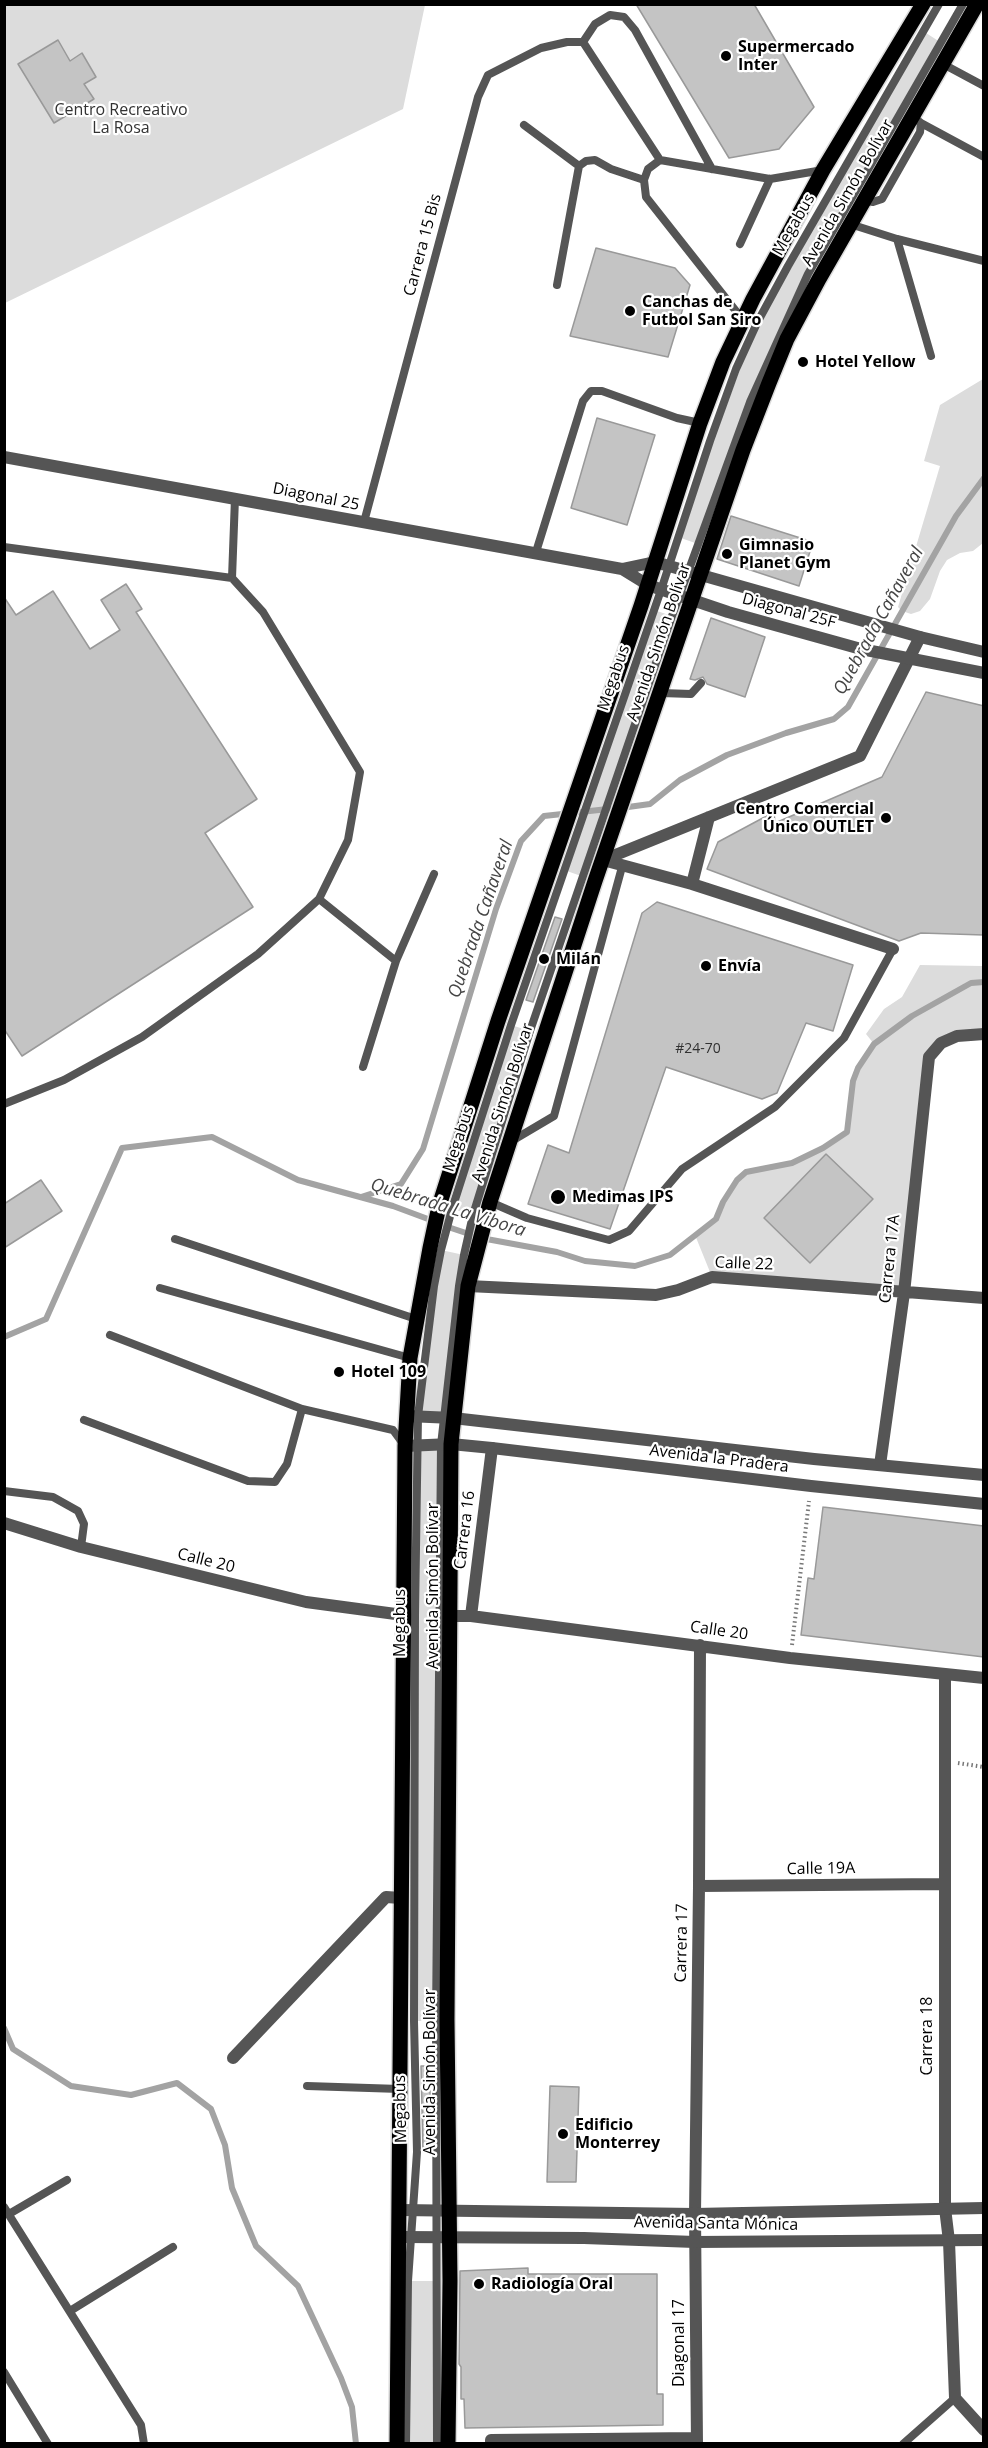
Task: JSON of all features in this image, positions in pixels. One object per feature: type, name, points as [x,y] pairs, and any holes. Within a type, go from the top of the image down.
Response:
[{"type":"main road","name":"Avenida Simón Bolívar","points":[[397,2444],[406,2210],[400,2089],[403,1615],[413,1416],[410,1358],[416,1319],[495,1032],[571,828],[662,564],[700,423],[723,362],[823,170],[923,4]]},
{"type":"main road","name":"Avenida Simón Bolívar","points":[[448,2444],[443,2211],[451,1616],[446,1444],[468,1286],[470,1256],[479,1217],[489,1202],[603,860],[605,835],[623,782],[661,693],[694,574],[787,339],[864,200],[917,120],[943,64],[977,4]]},
{"type":"street","name":"Diagonal 25","points":[[4,457],[622,569],[654,587],[686,598]]},
{"type":"street","name":"Diagonal 25","points":[[622,569],[662,564],[694,574]]},
{"type":"street","name":"Diagonal 25F","points":[[694,574],[920,637],[984,652]]},
{"type":"street","name":"Diagonal 25F","points":[[686,598],[726,617],[895,657],[984,673]]},
{"type":"street","points":[[603,860],[860,756],[920,637]]},
{"type":"street","points":[[692,884],[709,817]]},
{"type":"street","points":[[603,860],[622,867],[692,884],[893,949]]},
{"type":"street","name":"Carrera 17A","points":[[880,1465],[904,1293],[929,1057],[941,1043],[957,1036],[984,1034]]},
{"type":"street","name":"Calle 22","points":[[468,1286],[656,1295],[678,1290],[712,1277],[984,1298]]},
{"type":"street","name":"Avenida la Pradera","points":[[413,1416],[984,1475]]},
{"type":"street","name":"Avenida la Pradera","points":[[411,1446],[446,1444],[492,1448],[984,1504]]},
{"type":"street","name":"Carrera 16","points":[[471,1616],[492,1448]]},
{"type":"street","name":"Calle 20","points":[[4,1523],[81,1547],[306,1602],[403,1615]]},
{"type":"street","name":"Calle 20","points":[[451,1616],[471,1616],[790,1658],[984,1678]]},
{"type":"street","name":"Carrera 17","points":[[695,2242],[700,1645]]},
{"type":"street","name":"Carrera 18","points":[[945,1674],[945,2208],[949,2241],[955,2397]]},
{"type":"street","name":"Calle 19A","points":[[699,1886],[944,1884]]},
{"type":"street","points":[[233,2058],[386,1897],[401,1898]]},
{"type":"street","name":"Avenida Santa Mónica","points":[[406,2210],[695,2214],[984,2208]]},
{"type":"street","name":"Avenida Santa Mónica","points":[[405,2237],[695,2242],[984,2240]]},
{"type":"street","name":"Diagonal 17","points":[[695,2242],[697,2441]]},
{"type":"street","points":[[955,2397],[984,2430]]},
{"type":"street","points":[[491,2442],[697,2441]]},
{"type":"lane","name":"Megabus","points":[[662,564],[736,369],[757,323],[939,4]]},
{"type":"lane","points":[[694,574],[750,402],[803,284],[963,4]]},
{"type":"lane","points":[[660,160],[583,42],[595,24],[610,15],[624,16],[635,30],[712,169]]},
{"type":"lane","name":"Carrera 15 Bis","points":[[364,522],[478,97],[488,75],[541,48],[567,42],[583,42]]},
{"type":"lane","points":[[943,64],[984,86]]},
{"type":"lane","points":[[917,120],[984,157]]},
{"type":"lane","points":[[524,125],[579,166]]},
{"type":"lane","points":[[557,285],[579,166],[586,161],[595,160],[611,169],[644,180]]},
{"type":"lane","points":[[743,320],[646,197],[644,180],[648,169],[660,160],[770,179],[823,170]]},
{"type":"lane","points":[[740,244],[770,179]]},
{"type":"lane","points":[[850,224],[897,240],[984,261]]},
{"type":"lane","points":[[897,240],[931,356]]},
{"type":"lane","points":[[536,552],[583,401],[591,391],[602,391],[677,418],[700,423]]},
{"type":"lane","points":[[232,578],[235,498]]},
{"type":"lane","points":[[4,547],[232,578],[263,612],[360,772],[348,840],[319,899],[258,954],[142,1037],[64,1080],[4,1104]]},
{"type":"lane","points":[[623,782],[686,598]]},
{"type":"lane","points":[[661,693],[691,694],[701,683]]},
{"type":"lane","points":[[479,1217],[530,1031],[605,835]]},
{"type":"lane","points":[[509,1142],[554,1116],[622,867]]},
{"type":"lane","points":[[363,1066],[396,961],[434,874]]},
{"type":"lane","points":[[319,899],[396,961]]},
{"type":"lane","points":[[489,1202],[527,1218],[609,1240],[629,1231],[682,1169],[775,1107],[844,1038],[893,949]]},
{"type":"lane","points":[[175,1239],[416,1319]]},
{"type":"lane","points":[[393,1430],[413,1416],[434,1286],[436,1249]]},
{"type":"lane","points":[[448,1418],[459,1286],[470,1256]]},
{"type":"lane","points":[[160,1288],[410,1358]]},
{"type":"lane","points":[[110,1335],[302,1409],[393,1430],[411,1446]]},
{"type":"lane","points":[[84,1420],[248,1481],[275,1482],[287,1464],[302,1409]]},
{"type":"lane","points":[[443,2211],[446,1444]]},
{"type":"lane","name":"Megabus","points":[[406,2210],[417,2152],[411,1446]]},
{"type":"lane","points":[[4,1491],[53,1497],[78,1510],[84,1524],[81,1547]]},
{"type":"lane","points":[[307,2086],[400,2089]]},
{"type":"lane","points":[[67,2180],[7,2211],[141,2425],[144,2444]]},
{"type":"lane","points":[[437,2444],[443,2236]]},
{"type":"lane","points":[[405,2237],[408,2281],[406,2444]]},
{"type":"lane","points":[[70,2311],[173,2247]]},
{"type":"lane","points":[[4,2372],[8,2382],[48,2444]]},
{"type":"lane","points":[[903,2444],[955,2397]]},
{"type":"path","points":[[790,1658],[811,1486]]},
{"type":"path","points":[[945,1761],[984,1767]]},
{"type":"green space","name":"Centro Recreativo La Rosa","points":[[5,5],[425,5],[403,109],[5,303]]},
{"type":"green space","points":[[923,31],[940,42],[808,274],[698,544],[678,537],[757,323]]},
{"type":"green space","points":[[983,379],[983,543],[973,551],[960,553],[947,560],[940,571],[930,599],[920,611],[911,614],[898,607],[940,466],[924,461],[940,405]]},
{"type":"green space","points":[[654,610],[672,616],[584,877],[564,870]]},
{"type":"green space","points":[[920,965],[983,966],[983,1034],[957,1036],[929,1057],[904,1293],[712,1277],[695,1235],[716,1219],[723,1202],[737,1180],[746,1172],[792,1163],[823,1148],[847,1132],[853,1081],[858,1068],[874,1044],[866,1034],[884,1009],[902,997]]},
{"type":"green space","points":[[511,1025],[530,1031],[473,1215],[452,1209]]},
{"type":"green space","points":[[441,1250],[464,1255],[443,1417],[418,1416]]},
{"type":"green space","points":[[441,1445],[436,2021],[414,2021],[417,1446]]},
{"type":"green space","points":[[408,2281],[437,2281],[437,2443],[406,2444]]},
{"type":"building","name":"Supermercado Inter","points":[[636,4],[754,4],[814,107],[779,149],[729,158]]},
{"type":"building","points":[[58,40],[70,61],[82,53],[96,77],[84,84],[94,99],[54,123],[18,64]]},
{"type":"building","name":"Canchas de Futbol San Siro","points":[[596,248],[675,268],[690,285],[668,357],[570,336]]},
{"type":"building","points":[[597,418],[655,435],[627,525],[571,508]]},
{"type":"building","points":[[731,516],[813,542],[799,586],[717,559]]},
{"type":"building","points":[[126,584],[142,609],[136,612],[257,799],[205,833],[253,907],[22,1056],[4,1029],[4,597],[16,615],[53,591],[90,649],[120,630],[101,600]]},
{"type":"building","points":[[711,618],[765,637],[745,697],[707,684],[703,677],[690,679]]},
{"type":"building","name":"Centro Comercial Único OUTLET","points":[[926,692],[984,706],[984,935],[921,933],[899,941],[707,869],[718,842],[774,812],[775,823],[882,777]]},
{"type":"building","points":[[657,902],[853,965],[833,1031],[806,1023],[777,1093],[762,1099],[666,1067],[610,1229],[528,1204],[548,1145],[569,1153],[642,913]]},
{"type":"building","points":[[555,917],[562,919],[533,1002],[526,1000]]},
{"type":"building","points":[[826,1154],[873,1199],[810,1263],[764,1218]]},
{"type":"building","points":[[41,1180],[62,1211],[4,1248],[4,1204]]},
{"type":"building","points":[[823,1507],[984,1526],[984,1657],[801,1635],[808,1578],[814,1579]]},
{"type":"building","points":[[421,2066],[430,2066],[430,2152],[423,2152]]},
{"type":"building","name":"Edificio Monterrey","points":[[550,2086],[579,2087],[576,2182],[547,2182]]},
{"type":"building","points":[[528,2268],[528,2274],[657,2274],[657,2394],[663,2394],[663,2425],[465,2428],[459,2364],[460,2271]]},
{"type":"waterway","name":"Quebrada Cañaveral","points":[[621,808],[650,804],[680,780],[727,755],[786,733],[834,719],[848,707],[956,516],[984,478]]},
{"type":"waterway","name":"Quebrada Cañaveral","points":[[361,1197],[401,1184],[423,1149],[496,909],[521,841],[544,816],[608,809]]},
{"type":"waterway","name":"Quebrada La Vibora","points":[[445,1226],[481,1238],[557,1252],[585,1261],[635,1266],[670,1255],[716,1219],[723,1202],[737,1180],[746,1172],[792,1163],[823,1148],[847,1132],[853,1081],[858,1068],[874,1044],[912,1016],[971,983],[984,982]]},
{"type":"waterway","name":"Quebrada La Vibora","points":[[4,1337],[46,1319],[122,1148],[212,1137],[298,1180],[393,1206],[436,1222]]},
{"type":"waterway","points":[[4,2028],[13,2049],[71,2086],[131,2095],[177,2083],[211,2109],[225,2145],[232,2188],[256,2246],[298,2286],[352,2407],[356,2444]]},
{"type":"place","name":"Supermercado Inter","points":[[726,56]]},
{"type":"place","name":"Canchas de Futbol San Siro","points":[[630,311]]},
{"type":"place","name":"Hotel Yellow","points":[[803,362]]},
{"type":"place","name":"Gimnasio Planet Gym","points":[[727,554]]},
{"type":"place","name":"Centro Comercial Único OUTLET","points":[[886,818]]},
{"type":"place","name":"Milán","points":[[544,959]]},
{"type":"place","name":"Envía","points":[[706,966]]},
{"type":"place","name":"Medimas IPS","points":[[558,1197]]},
{"type":"place","name":"Hotel 109","points":[[339,1372]]},
{"type":"place","name":"Edificio Monterrey","points":[[563,2134]]},
{"type":"place","name":"Radiología Oral","points":[[479,2284]]}]
